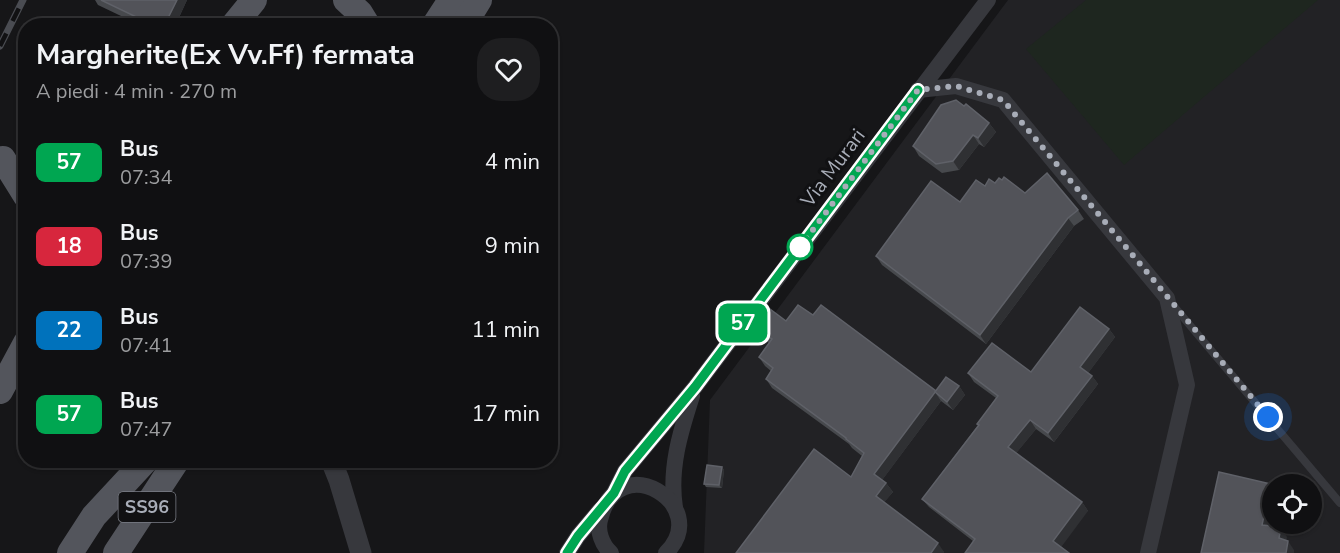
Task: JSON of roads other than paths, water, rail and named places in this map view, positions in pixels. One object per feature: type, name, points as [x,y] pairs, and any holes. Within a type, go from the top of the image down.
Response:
[{"type":"main road","points":[[239,18],[254,0]]},
{"type":"main road","points":[[346,0],[363,18]]},
{"type":"main road","points":[[439,18],[451,0]]},
{"type":"main road","points":[[467,18],[479,0]]},
{"type":"main road","points":[[0,391],[18,356]]},
{"type":"main road","points":[[70,553],[94,516],[139,468]]},
{"type":"main road","name":"SS96","points":[[88,553],[142,468]]},
{"type":"main road","name":"SS96","points":[[116,553],[172,468]]},
{"type":"street","name":"Via Murari","points":[[567,553],[578,536],[614,493],[625,471],[695,387],[988,0]]},
{"type":"street","points":[[918,90],[956,86],[1003,100],[1167,298],[1187,385],[1148,553]]},
{"type":"street","name":"Via Murari","points":[[676,553],[678,518],[673,492],[676,444],[695,387]]},
{"type":"street","points":[[334,468],[362,553]]},
{"type":"street","points":[[614,493],[635,485],[647,486],[657,489],[667,497],[675,509]]},
{"type":"street","points":[[603,507],[598,525],[601,538],[611,553]]},
{"type":"street","points":[[666,553],[678,532]]},
{"type":"lane","points":[[1167,298],[1340,503]]},
{"type":"railway","points":[[0,46],[23,0]]}]
